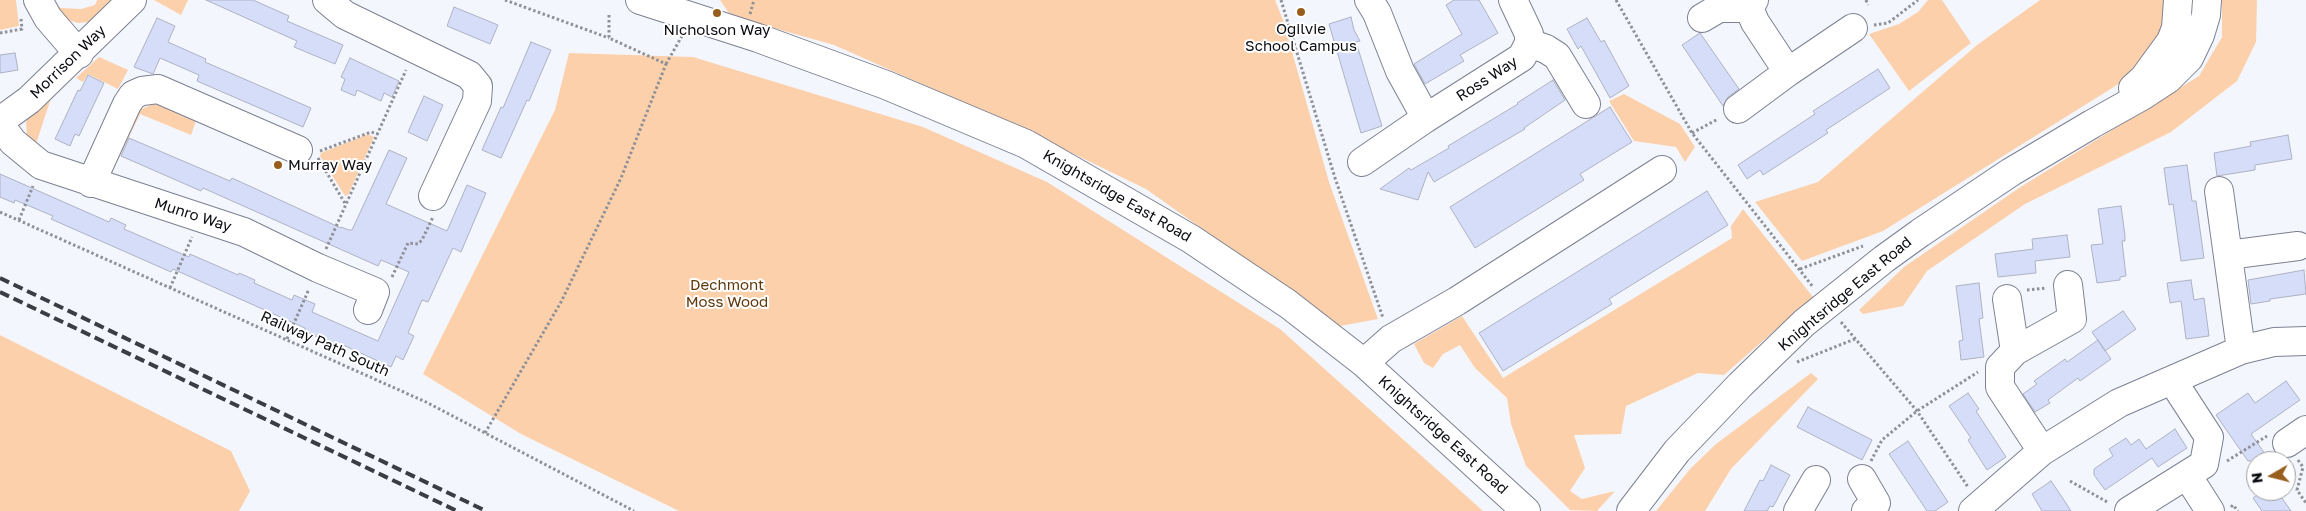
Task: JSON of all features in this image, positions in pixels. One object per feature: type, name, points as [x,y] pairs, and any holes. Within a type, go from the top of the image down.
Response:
[{"type":"street","name":"Morrison Way","points":[[0,121],[29,100],[132,0]]},
{"type":"street","points":[[327,0],[345,15],[469,75],[478,86],[476,101],[433,196]]},
{"type":"street","name":"Knightsridge East Road","points":[[640,0],[886,85],[1026,144],[1191,239],[1288,304],[1364,363],[1526,511]]},
{"type":"street","points":[[1369,0],[1377,13],[1400,72],[1426,118]]},
{"type":"street","name":"Ross Way","points":[[1362,162],[1426,118],[1522,57],[1528,43],[1529,34],[1513,0]]},
{"type":"street","name":"Knightsridge East Road","points":[[2092,124],[2144,78],[2164,54],[2176,28],[2178,0]]},
{"type":"street","name":"Knightsridge East Road","points":[[1631,509],[1677,451],[1804,323],[1920,232],[2011,172],[2149,92],[2168,79],[2189,58],[2200,35],[2206,15],[2207,0]]},
{"type":"street","points":[[1702,18],[1719,8],[1752,4],[1755,22],[1788,72]]},
{"type":"street","points":[[29,5],[48,18],[78,54]]},
{"type":"street","points":[[1738,109],[1853,28]]},
{"type":"street","points":[[1528,43],[1546,49],[1557,56],[1586,104]]},
{"type":"street","points":[[91,183],[126,104],[134,95],[142,91],[158,89],[259,144],[298,150]]},
{"type":"street","name":"Munro Way","points":[[0,125],[13,142],[41,165],[244,232],[318,268],[371,301]]},
{"type":"street","points":[[1364,363],[1391,339],[1457,301],[1662,170]]},
{"type":"street","points":[[2219,191],[2241,350]]},
{"type":"street","points":[[2228,255],[2298,246]]},
{"type":"street","points":[[2008,359],[2072,319],[2068,285]]},
{"type":"street","points":[[2007,299],[2008,359],[2000,387],[2042,451]]},
{"type":"street","points":[[1976,508],[2042,451],[2119,403],[2241,350],[2274,342],[2306,341]]},
{"type":"street","points":[[2122,509],[2195,470],[2209,437],[2172,380]]},
{"type":"street","points":[[2195,470],[2210,511]]},
{"type":"street","points":[[1862,479],[1876,504],[1866,511]]},
{"type":"street","points":[[1798,511],[1816,480]]},
{"type":"path","points":[[505,0],[609,38],[666,64]]},
{"type":"path","points":[[1281,0],[1335,178],[1391,339]]},
{"type":"path","points":[[1616,0],[1692,133],[1817,292]]},
{"type":"path","points":[[1866,0],[1868,5]]},
{"type":"path","points":[[1853,28],[1888,23],[1918,0]]},
{"type":"path","points":[[0,33],[22,29],[29,5]]},
{"type":"path","points":[[609,14],[609,38]]},
{"type":"path","points":[[485,433],[561,302],[621,178],[666,64],[693,17]]},
{"type":"path","points":[[287,338],[416,49]]},
{"type":"path","points":[[1692,133],[1738,109]]},
{"type":"path","points":[[346,205],[315,153],[371,132],[378,134]]},
{"type":"path","points":[[19,220],[41,165]]},
{"type":"path","points":[[371,301],[392,276],[408,244],[418,244],[422,240],[438,205],[433,196]]},
{"type":"path","name":"Railway Path South","points":[[0,212],[287,338],[426,402],[634,511]]},
{"type":"path","points":[[170,288],[200,218]]},
{"type":"path","points":[[2007,299],[2013,292],[2068,285]]},
{"type":"path","points":[[1839,320],[1917,411],[1976,508]]},
{"type":"path","points":[[1862,479],[1882,440],[1917,411],[1982,370],[2008,359]]},
{"type":"path","points":[[2195,470],[2218,467],[2265,436],[2297,437],[2304,466],[2297,490],[2306,503]]},
{"type":"path","points":[[2070,481],[2122,509]]},
{"type":"green space","points":[[0,0],[16,0],[19,26],[0,30]]},
{"type":"green space","points":[[97,0],[121,0],[99,21],[78,23],[58,17],[51,2],[61,8],[81,9],[95,5]]},
{"type":"green space","points":[[154,0],[188,0],[181,15]]},
{"type":"green space","points":[[720,0],[1275,0],[1283,20],[1329,182],[1378,319],[1340,326],[1146,189],[1012,124],[834,45],[731,16]]},
{"type":"green space","points":[[1928,0],[1942,0],[1971,43],[1909,91],[1869,34],[1899,24],[1918,12]]},
{"type":"green space","points":[[2040,0],[2165,0],[2166,17],[2154,53],[2125,80],[1883,231],[1802,261],[1755,202],[1818,182],[1977,45]]},
{"type":"green space","points":[[2222,0],[2257,0],[2256,42],[2237,81],[2171,132],[2025,204],[1927,271],[1903,306],[1863,314],[1859,310],[1904,267],[2019,188],[2199,76],[2222,37]]},
{"type":"green space","name":"Dechmont Moss Wood","points":[[569,53],[693,57],[923,127],[1047,182],[1280,329],[1483,511],[679,511],[521,434],[423,374],[555,110]]},
{"type":"green space","points":[[99,57],[128,70],[118,89],[88,74],[83,82],[76,78]]},
{"type":"green space","points":[[1624,94],[1680,124],[1695,147],[1685,162],[1676,147],[1634,141],[1609,101]]},
{"type":"green space","points":[[45,96],[51,98],[35,147],[27,136],[26,123],[31,108]]},
{"type":"green space","points":[[153,104],[164,104],[197,118],[191,135],[140,114],[117,162],[111,160],[135,112]]},
{"type":"green space","points":[[368,134],[374,137],[348,195],[345,196],[320,156],[321,153]]},
{"type":"green space","points":[[1743,209],[1813,297],[1724,375],[1698,373],[1626,406],[1621,434],[1574,435],[1585,468],[1570,491],[1582,499],[1615,491],[1597,511],[1570,510],[1526,466],[1511,424],[1507,398],[1475,368],[1460,345],[1443,354],[1433,368],[1424,363],[1414,344],[1462,316],[1503,378],[1732,238],[1731,226]]},
{"type":"green space","points":[[0,335],[231,451],[250,491],[239,511],[0,511]]},
{"type":"green space","points":[[1811,373],[1818,379],[1731,469],[1705,511],[1656,511],[1690,469],[1716,444]]},
{"type":"building","points":[[206,0],[253,0],[289,16],[287,21],[343,45],[335,64],[294,47],[297,41]]},
{"type":"building","points":[[1454,0],[1479,0],[1498,33],[1460,55],[1464,61],[1425,84],[1414,64],[1462,34],[1446,5]]},
{"type":"building","points":[[454,7],[498,25],[490,44],[447,26]]},
{"type":"building","points":[[1351,17],[1354,30],[1360,41],[1356,42],[1382,126],[1361,133],[1329,24]]},
{"type":"building","points":[[157,18],[175,26],[168,42],[206,59],[205,62],[311,108],[303,127],[197,81],[199,75],[160,58],[153,74],[134,67]]},
{"type":"building","points":[[1587,18],[1601,42],[1604,40],[1629,86],[1610,98],[1581,46],[1578,49],[1567,29]]},
{"type":"building","points":[[1700,33],[1739,89],[1728,97],[1723,106],[1682,45]]},
{"type":"building","points":[[531,42],[551,50],[501,158],[482,150],[501,107],[503,108]]},
{"type":"building","points":[[15,53],[18,70],[0,73],[0,55]]},
{"type":"building","points":[[350,58],[399,81],[392,97],[384,93],[381,101],[357,90],[355,96],[341,90],[345,79],[341,77]]},
{"type":"building","points":[[1878,69],[1890,88],[1826,130],[1828,133],[1763,175],[1760,170],[1747,179],[1738,165],[1815,114],[1813,111]]},
{"type":"building","points":[[88,75],[104,83],[79,136],[75,134],[70,146],[55,139],[78,90],[80,91]]},
{"type":"building","points":[[1553,80],[1565,100],[1525,129],[1434,182],[1428,172],[1418,200],[1380,189],[1409,168],[1411,170],[1449,148],[1448,146],[1518,104]]},
{"type":"building","points":[[424,96],[443,105],[427,141],[408,132]]},
{"type":"building","points":[[1610,107],[1632,142],[1580,174],[1584,180],[1475,248],[1450,207]]},
{"type":"building","points":[[2288,135],[2292,159],[2255,165],[2255,170],[2217,176],[2214,153],[2251,146],[2250,142]]},
{"type":"building","points":[[129,138],[230,181],[232,178],[349,230],[352,230],[389,150],[407,158],[386,204],[447,231],[467,185],[486,193],[461,252],[453,248],[428,302],[422,300],[408,333],[414,336],[403,360],[396,356],[391,367],[343,345],[342,348],[304,331],[305,328],[173,269],[171,272],[51,219],[53,216],[15,200],[14,203],[0,197],[0,174],[109,222],[111,218],[126,225],[124,229],[189,257],[190,254],[238,275],[239,273],[255,280],[254,283],[292,300],[294,295],[315,304],[312,312],[378,341],[409,272],[381,260],[378,266],[203,188],[201,191],[121,156]]},
{"type":"building","points":[[2187,165],[2192,201],[2196,201],[2204,258],[2181,261],[2173,204],[2169,205],[2164,168]]},
{"type":"building","points":[[1707,191],[1728,225],[1609,299],[1612,304],[1503,371],[1479,333]]},
{"type":"building","points":[[2121,206],[2125,236],[2125,241],[2122,241],[2126,276],[2120,277],[2120,280],[2097,283],[2091,245],[2103,244],[2098,209]]},
{"type":"building","points":[[2067,235],[2070,257],[2035,261],[2036,273],[1998,277],[1995,254],[2033,249],[2032,239]]},
{"type":"building","points":[[2304,270],[2306,294],[2270,299],[2270,301],[2251,304],[2248,280]]},
{"type":"building","points":[[2191,280],[2194,300],[2204,298],[2209,336],[2186,339],[2181,301],[2170,303],[2167,283]]},
{"type":"building","points":[[1979,283],[1983,318],[1979,319],[1984,357],[1961,360],[1959,341],[1963,340],[1956,286]]},
{"type":"building","points":[[2123,311],[2136,329],[2105,351],[2092,332]]},
{"type":"building","points":[[2098,340],[2111,359],[2080,381],[2078,378],[2048,400],[2050,403],[2035,412],[2023,394],[2037,384],[2034,381],[2065,359],[2067,362]]},
{"type":"building","points":[[2286,381],[2300,400],[2251,434],[2263,451],[2246,451],[2246,458],[2216,415],[2248,393],[2255,403]]},
{"type":"building","points":[[1968,393],[1979,409],[1976,411],[2006,457],[1987,470],[1968,440],[1971,438],[1949,406]]},
{"type":"building","points":[[1808,407],[1872,440],[1862,460],[1797,427]]},
{"type":"building","points":[[2175,429],[2187,448],[2158,467],[2152,458],[2105,490],[2094,475],[2094,469],[2113,456],[2109,449],[2126,438],[2131,445],[2139,439],[2146,449]]},
{"type":"building","points":[[1908,441],[1948,502],[1935,511],[1927,511],[1889,454]]},
{"type":"building","points":[[1771,465],[1790,475],[1773,507],[1770,506],[1767,511],[1744,511],[1760,480],[1763,481]]},
{"type":"building","points":[[2051,481],[2071,511],[2042,511],[2032,494]]},
{"type":"building","points":[[2255,501],[2284,501],[2291,511],[2262,511]]},
{"type":"railway","points":[[0,278],[486,511]]},
{"type":"railway","points":[[0,292],[457,511]]},
{"type":"place","name":"Ogilvie School Campus","points":[[1301,12]]},
{"type":"place","name":"Nicholson Way","points":[[717,13]]},
{"type":"place","name":"Murray Way","points":[[278,165]]}]
